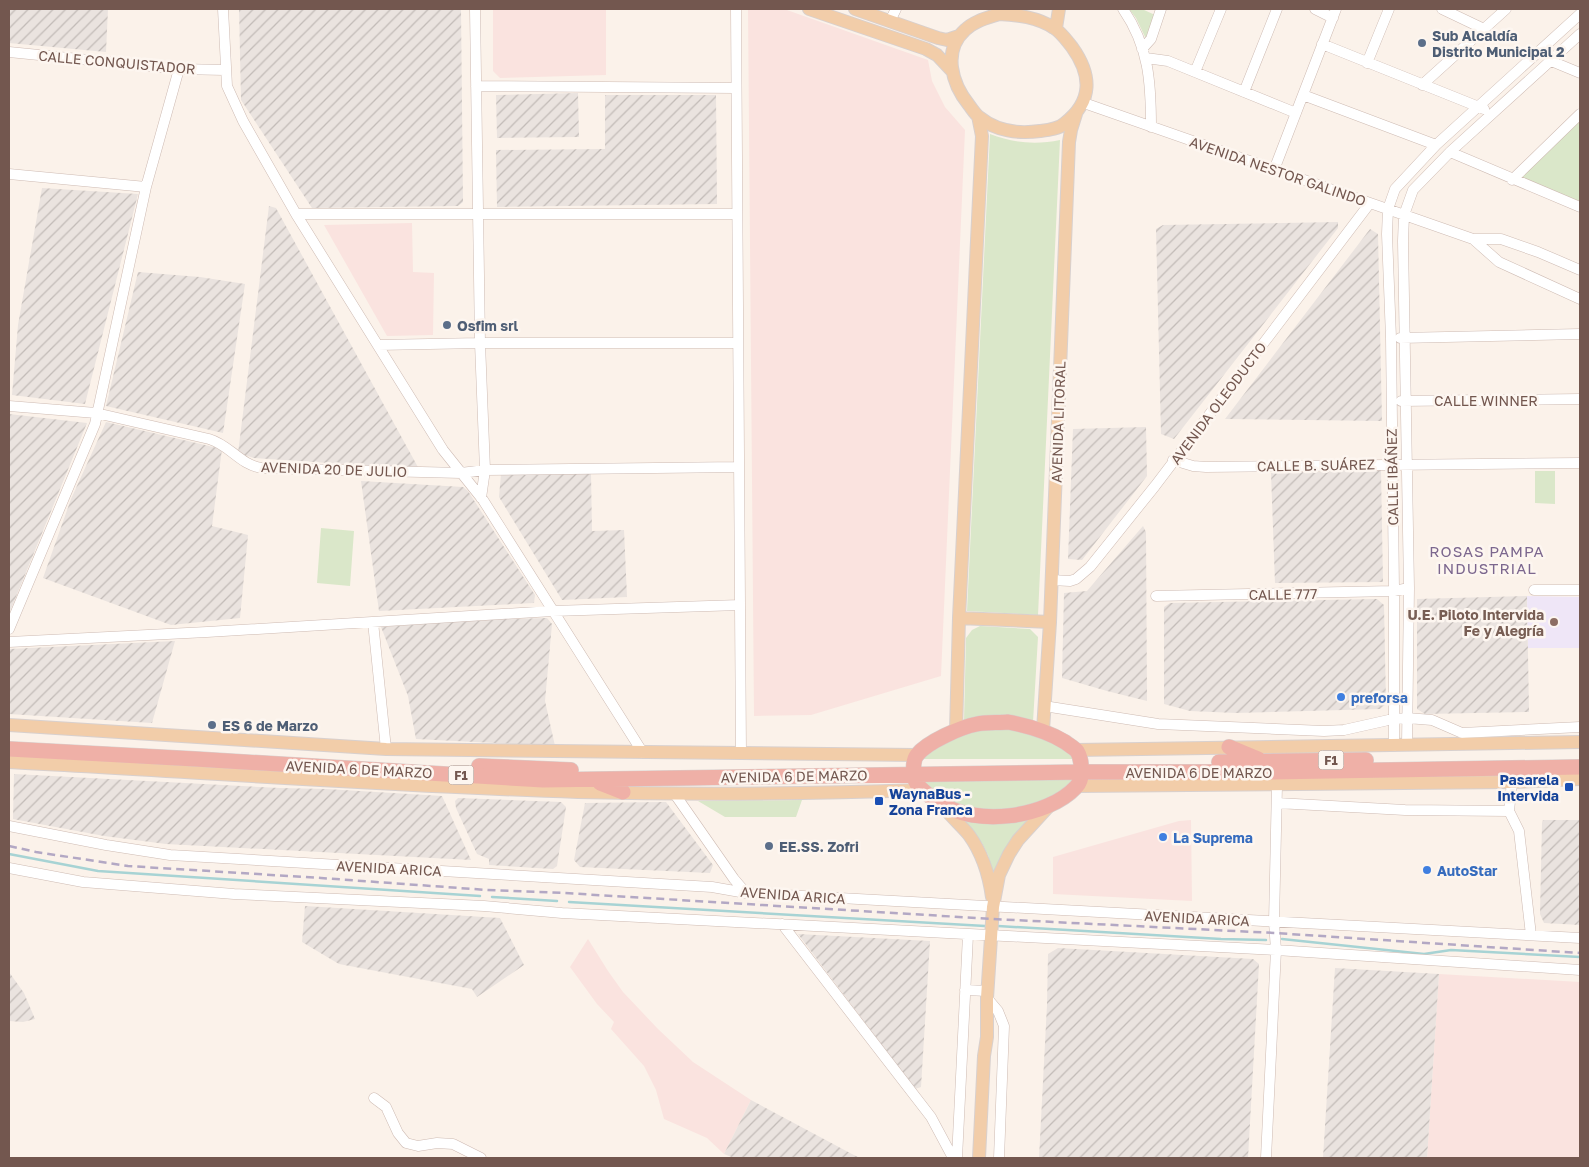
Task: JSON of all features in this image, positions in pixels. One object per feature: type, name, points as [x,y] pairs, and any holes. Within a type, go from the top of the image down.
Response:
[{"type":"highway","points":[[1008,722],[1043,730],[1079,768],[1066,796],[1049,806],[1015,815],[982,816],[942,805],[922,790],[916,782],[915,765],[938,739],[956,731],[978,724],[1008,722]]},
{"type":"highway","name":"AVENIDA 6 DE MARZO","points":[[9,739],[598,771],[915,765],[1263,772],[1580,766]]},
{"type":"highway","points":[[1229,747],[1264,761]]},
{"type":"highway","name":"AVENIDA 6 DE MARZO","points":[[9,749],[544,780],[592,780],[915,765]]},
{"type":"highway","name":"AVENIDA 6 DE MARZO","points":[[1079,768],[1264,761],[1580,757]]},
{"type":"highway","points":[[592,780],[623,792]]},
{"type":"main road","points":[[809,9],[926,49],[937,55],[952,72],[961,95],[978,116],[994,126],[1022,133],[1051,130],[1063,126],[1076,114],[1084,103],[1087,88],[1084,70],[1078,56],[1056,28],[1038,20],[1001,12],[980,20],[959,36],[953,47],[952,72]]},
{"type":"main road","points":[[855,9],[938,38],[947,40],[959,36]]},
{"type":"main road","points":[[1056,28],[1060,9]]},
{"type":"main road","name":"AVENIDA LITORAL","points":[[1043,730],[1050,622],[1069,142],[1076,114]]},
{"type":"main road","points":[[956,731],[959,618],[982,136],[978,116]]},
{"type":"main road","points":[[959,618],[1050,622]]},
{"type":"main road","name":"AVENIDA 6 DE MARZO","points":[[9,725],[386,749],[741,754],[915,765]]},
{"type":"main road","name":"AVENIDA 6 DE MARZO","points":[[1079,768],[1229,747],[1580,742]]},
{"type":"main road","name":"AVENIDA 6 DE MARZO","points":[[9,762],[444,786],[623,792],[732,794],[922,790]]},
{"type":"main road","name":"AVENIDA 6 DE MARZO","points":[[1079,768],[1277,785],[1512,782],[1580,779]]},
{"type":"main road","points":[[942,805],[969,836],[982,858],[990,881],[993,906],[988,994],[983,1015],[982,1037],[984,1056],[978,1158]]},
{"type":"main road","points":[[993,906],[999,876],[1009,854],[1018,840],[1049,806]]},
{"type":"street","points":[[223,9],[227,86],[234,104],[296,214],[443,450],[481,498],[643,753]]},
{"type":"street","points":[[475,9],[480,343],[485,470],[481,498]]},
{"type":"street","points":[[736,9],[741,754]]},
{"type":"street","points":[[890,21],[896,9]]},
{"type":"street","points":[[1123,9],[1139,38],[1144,53],[1151,82],[1152,127]]},
{"type":"street","points":[[1144,53],[1161,9]]},
{"type":"street","points":[[1195,72],[1221,9]]},
{"type":"street","points":[[1244,92],[1277,9]]},
{"type":"street","points":[[1274,170],[1335,13],[1315,9]]},
{"type":"street","points":[[1367,63],[1389,9]]},
{"type":"street","points":[[1442,9],[1484,29]]},
{"type":"street","points":[[1422,85],[1506,9]]},
{"type":"street","points":[[1388,209],[1395,189],[1436,146],[1580,14]]},
{"type":"street","points":[[1404,215],[1412,190],[1450,152],[1580,34]]},
{"type":"street","points":[[1322,44],[1422,85],[1480,106],[1492,114]]},
{"type":"street","name":"CALLE CONQUISTADOR","points":[[9,52],[179,69],[225,70]]},
{"type":"street","points":[[1144,53],[1296,113]]},
{"type":"street","points":[[1551,61],[1580,74]]},
{"type":"street","points":[[9,629],[94,424],[146,187],[179,69]]},
{"type":"street","points":[[476,86],[736,88]]},
{"type":"street","points":[[1303,95],[1436,146]]},
{"type":"street","name":"AVENIDA NESTOR GALINDO","points":[[1084,103],[1472,239],[1502,239],[1580,270]]},
{"type":"street","points":[[1512,180],[1580,114]]},
{"type":"street","points":[[1450,152],[1512,180],[1580,207]]},
{"type":"street","points":[[9,174],[146,187]]},
{"type":"street","name":"AVENIDA OLEODUCTO","points":[[1051,580],[1076,579],[1087,570],[1174,460],[1370,203]]},
{"type":"street","name":"CALLE IBÁÑEZ","points":[[1388,209],[1394,591],[1394,746]]},
{"type":"street","points":[[296,214],[737,214]]},
{"type":"street","name":"CALLE IBÁÑEZ","points":[[1404,215],[1409,588],[1407,745]]},
{"type":"street","name":"AVENIDA NESTOR GALINDO","points":[[1472,239],[1499,262],[1580,299]]},
{"type":"street","points":[[1391,338],[1580,334]]},
{"type":"street","points":[[378,346],[480,343],[738,343]]},
{"type":"street","name":"CALLE WINNER","points":[[1391,401],[1580,399]]},
{"type":"street","name":"AVENIDA 20 DE JULIO","points":[[9,406],[96,413],[220,442],[241,460],[253,467],[262,468],[461,473],[485,470],[739,467]]},
{"type":"street","name":"CALLE B. SUÁREZ","points":[[1174,460],[1193,466],[1206,467],[1580,463]]},
{"type":"street","name":"CALLE 777","points":[[1156,596],[1394,591],[1409,588]]},
{"type":"street","points":[[1534,590],[1580,590]]},
{"type":"street","points":[[9,642],[553,610],[740,605]]},
{"type":"street","points":[[373,622],[386,749]]},
{"type":"street","points":[[1044,706],[1158,724],[1324,731],[1344,730],[1406,718],[1432,720],[1462,733],[1580,728]]},
{"type":"street","points":[[1512,782],[1509,811],[1519,831],[1531,935]]},
{"type":"street","points":[[1266,1158],[1276,950],[1274,922],[1277,785]]},
{"type":"street","points":[[674,793],[734,879],[746,893]]},
{"type":"street","points":[[1276,803],[1405,810],[1509,811]]},
{"type":"street","name":"AVENIDA ARICA","points":[[9,826],[106,846],[170,855],[712,887],[746,893],[1580,938]]},
{"type":"street","name":"AVENIDA ARICA","points":[[9,868],[83,882],[234,894],[1276,950],[1580,970]]},
{"type":"street","points":[[782,924],[931,1117],[953,1158]]},
{"type":"street","points":[[957,1158],[968,934]]},
{"type":"street","points":[[965,990],[988,994],[1004,1026],[999,1158]]},
{"type":"street","points":[[374,1098],[386,1107],[398,1133],[406,1143],[418,1146],[437,1143],[453,1144],[481,1158]]},
{"type":"shaded area","points":[[9,9],[108,9],[106,52],[9,43]]},
{"type":"shaded area","points":[[239,9],[461,9],[463,202],[458,206],[312,208],[241,100]]},
{"type":"shaded area","points":[[493,9],[606,9],[606,75],[500,78],[493,71]]},
{"type":"shaded area","points":[[748,9],[784,9],[928,60],[932,81],[945,107],[965,130],[941,676],[811,715],[754,716]]},
{"type":"shaded area","points":[[578,93],[579,137],[497,138],[496,95]]},
{"type":"shaded area","points":[[605,95],[716,95],[717,204],[497,207],[496,150],[605,149]]},
{"type":"shaded area","points":[[42,188],[138,194],[85,404],[12,395],[18,325]]},
{"type":"shaded area","points":[[269,206],[276,208],[419,469],[254,458],[238,453]]},
{"type":"shaded area","points":[[1338,222],[1338,228],[1174,439],[1161,434],[1156,229],[1163,225]]},
{"type":"shaded area","points":[[412,223],[413,272],[434,273],[433,335],[387,336],[324,225]]},
{"type":"shaded area","points":[[1370,229],[1378,234],[1382,421],[1225,419]]},
{"type":"shaded area","points":[[138,272],[200,277],[245,284],[223,433],[106,406]]},
{"type":"shaded area","points":[[9,414],[87,423],[9,614]]},
{"type":"shaded area","points":[[106,422],[222,449],[212,526],[248,535],[240,618],[171,625],[43,578],[71,499]]},
{"type":"shaded area","points":[[1146,427],[1147,476],[1082,560],[1068,559],[1073,429]]},
{"type":"shaded area","points":[[1381,470],[1383,582],[1275,583],[1271,473]]},
{"type":"shaded area","points":[[501,474],[591,474],[592,531],[624,530],[627,597],[562,600],[499,497]]},
{"type":"shaded area","points":[[361,481],[463,487],[468,491],[535,595],[534,603],[379,611]]},
{"type":"shaded area","points":[[1143,526],[1146,532],[1147,701],[1062,678],[1064,593],[1087,591]]},
{"type":"shaded area","points":[[1527,596],[1529,712],[1425,714],[1417,709],[1417,599]]},
{"type":"shaded area","name":"U.E. Piloto Intervida Fe y Alegría","points":[[1527,596],[1580,597],[1580,648],[1528,648]]},
{"type":"shaded area","points":[[1377,599],[1384,605],[1386,704],[1380,709],[1236,713],[1190,711],[1164,704],[1164,607],[1170,603]]},
{"type":"shaded area","points":[[547,618],[552,624],[545,701],[555,746],[416,739],[408,696],[381,627],[461,620]]},
{"type":"shaded area","points":[[175,641],[152,723],[9,714],[10,649]]},
{"type":"shaded area","points":[[14,774],[442,796],[471,860],[166,844],[104,836],[13,819]]},
{"type":"shaded area","points":[[458,798],[561,802],[566,807],[557,866],[553,869],[489,865],[489,859],[477,854],[456,808],[455,801]]},
{"type":"shaded area","points":[[666,802],[713,865],[710,873],[580,867],[574,860],[585,803]]},
{"type":"shaded area","points":[[1191,820],[1192,901],[1053,894],[1053,857],[1179,821]]},
{"type":"shaded area","points":[[1543,820],[1580,820],[1580,925],[1544,923],[1540,914]]},
{"type":"shaded area","points":[[305,906],[500,918],[524,965],[477,997],[472,989],[339,964],[302,942]]},
{"type":"shaded area","points":[[798,934],[930,941],[921,1087],[915,1089]]},
{"type":"shaded area","points":[[588,939],[623,992],[658,1029],[693,1062],[751,1100],[724,1154],[707,1138],[664,1119],[656,1090],[644,1066],[611,1029],[614,1022],[597,1004],[570,967]]},
{"type":"shaded area","points":[[1058,948],[1253,959],[1259,964],[1248,1158],[1039,1158],[1048,954]]},
{"type":"shaded area","points":[[1335,968],[1439,974],[1427,1158],[1323,1158]]},
{"type":"shaded area","points":[[9,972],[24,993],[35,1019],[23,1022],[9,1021]]},
{"type":"shaded area","points":[[1439,974],[1580,982],[1580,1158],[1427,1158]]},
{"type":"shaded area","points":[[751,1100],[860,1158],[734,1158],[724,1154]]},
{"type":"green space","points":[[1129,9],[1142,9],[1155,15],[1147,41],[1136,18]]},
{"type":"green space","points":[[1580,119],[1580,205],[1519,176]]},
{"type":"green space","points":[[990,134],[1025,142],[1060,140],[1038,615],[967,611]]},
{"type":"green space","points":[[1535,471],[1555,471],[1555,504],[1535,503]]},
{"type":"green space","points":[[321,528],[354,531],[350,586],[317,583]]},
{"type":"green space","points":[[980,626],[1030,629],[1038,637],[1033,722],[964,721],[966,638],[972,630]]},
{"type":"green space","points":[[1012,727],[1055,741],[1075,759],[921,759],[936,745],[968,732]]},
{"type":"green space","points":[[1075,777],[1062,793],[1018,811],[969,809],[946,800],[921,780]]},
{"type":"green space","points":[[802,800],[796,817],[725,817],[698,801]]},
{"type":"green space","points":[[960,816],[1005,821],[1033,817],[994,875],[982,843]]},
{"type":"waterway","points":[[9,854],[98,871],[480,896]]},
{"type":"waterway","points":[[492,897],[557,901]]},
{"type":"waterway","points":[[569,902],[985,926]]},
{"type":"waterway","points":[[998,926],[1266,940]]},
{"type":"waterway","points":[[1282,939],[1424,954],[1451,950],[1580,957]]},
{"type":"railway","points":[[9,846],[128,866],[487,890],[1275,933],[1580,953]]},
{"type":"place","name":"Sub Alcaldía Distrito Municipal 2","points":[[1422,43]]},
{"type":"place","name":"Osfim srl","points":[[447,325]]},
{"type":"place","name":"U.E. Piloto Intervida Fe y Alegría","points":[[1554,622]]},
{"type":"place","name":"preforsa","points":[[1341,697]]},
{"type":"place","name":"ES 6 de Marzo","points":[[212,725]]},
{"type":"place","name":"Pasarela Intervida","points":[[1569,787]]},
{"type":"place","name":"WaynaBus - Zona Franca","points":[[879,801]]},
{"type":"place","name":"La Suprema","points":[[1163,837]]},
{"type":"place","name":"EE.SS. Zofri","points":[[769,846]]},
{"type":"place","name":"AutoStar","points":[[1427,870]]},
{"type":"district","name":"ROSAS PAMPA INDUSTRIAL","points":[[1487,560]]}]
